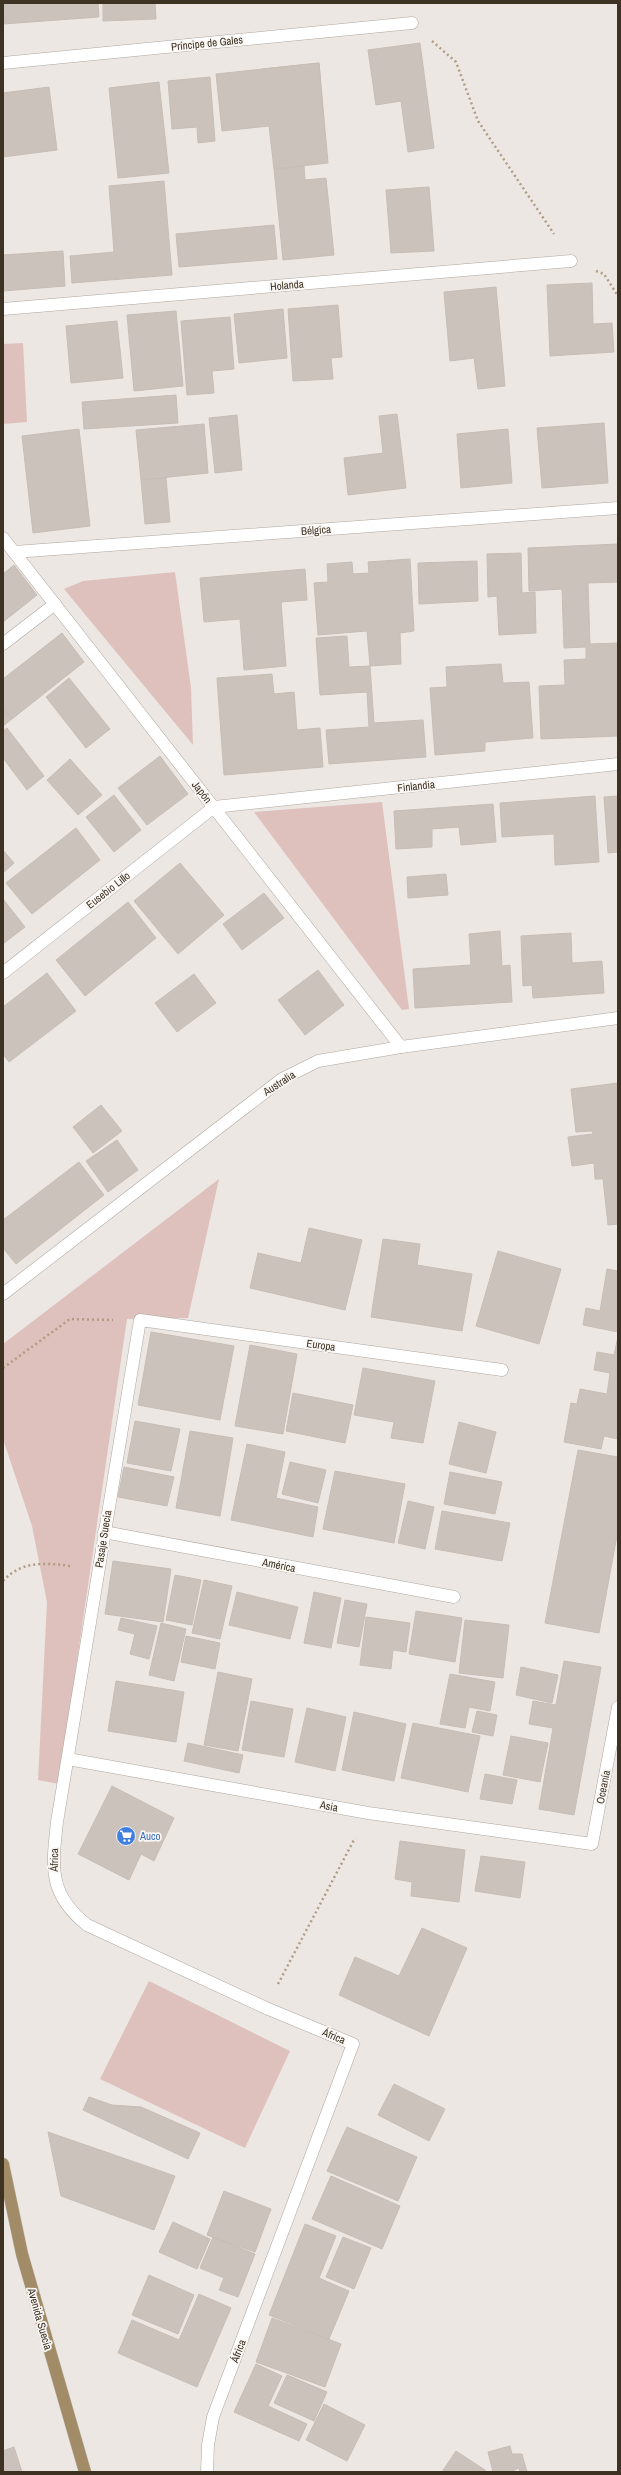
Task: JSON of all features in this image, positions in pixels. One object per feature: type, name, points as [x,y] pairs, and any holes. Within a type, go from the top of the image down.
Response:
[{"type":"main road","name":"Avenida Suecia","points":[[3,2164],[22,2254],[85,2472]]},
{"type":"street","name":"Príncipe de Gales","points":[[3,63],[412,23]]},
{"type":"street","name":"Holanda","points":[[3,309],[571,261]]},
{"type":"street","name":"Bélgica","points":[[14,552],[618,508]]},
{"type":"street","name":"Japón","points":[[3,538],[401,1047]]},
{"type":"street","points":[[3,644],[55,604]]},
{"type":"street","name":"Finlandia","points":[[214,807],[618,764]]},
{"type":"street","name":"Eusebio Lillo","points":[[3,973],[214,807]]},
{"type":"street","name":"Australia","points":[[3,1294],[282,1079],[318,1061],[401,1047],[618,1018]]},
{"type":"street","name":"Europa","points":[[140,1320],[502,1370]]},
{"type":"street","name":"Pasaje Suecia","points":[[68,1759],[104,1532],[140,1320]]},
{"type":"street","name":"América","points":[[104,1532],[454,1598]]},
{"type":"street","name":"Oceanía","points":[[592,1844],[618,1707]]},
{"type":"street","name":"Asia","points":[[68,1759],[368,1813],[592,1844]]},
{"type":"street","name":"África","points":[[68,1759],[53,1857],[54,1877],[60,1895],[71,1912],[87,1925],[266,2008],[353,2044],[213,2417],[208,2445],[207,2472]]},
{"type":"path","points":[[412,23],[456,62],[478,121],[534,203],[571,261],[604,274],[618,296]]},
{"type":"path","points":[[3,1368],[70,1319],[140,1320]]},
{"type":"path","points":[[3,1581],[25,1566],[38,1562],[99,1568]]},
{"type":"path","points":[[266,2008],[368,1813]]},
{"type":"shaded area","points":[[23,343],[27,422],[3,424],[3,344]]},
{"type":"shaded area","points":[[175,572],[191,688],[193,745],[64,589],[83,581]]},
{"type":"shaded area","points":[[382,802],[409,1009],[402,1010],[254,812]]},
{"type":"shaded area","points":[[219,1179],[188,1318],[127,1319],[59,1784],[38,1780],[47,1602],[32,1526],[3,1439],[3,1344]]},
{"type":"shaded area","points":[[149,1981],[290,2051],[245,2148],[100,2079]]},
{"type":"building","points":[[3,3],[98,3],[99,17],[3,24]]},
{"type":"building","points":[[103,3],[155,3],[156,19],[103,21]]},
{"type":"building","points":[[420,43],[434,148],[408,152],[401,101],[376,105],[368,50]]},
{"type":"building","points":[[319,63],[323,114],[268,120],[262,69]]},
{"type":"building","points":[[319,63],[328,163],[274,169],[269,126],[222,131],[216,74]]},
{"type":"building","points":[[210,77],[215,141],[198,143],[197,127],[172,129],[168,81]]},
{"type":"building","points":[[159,82],[169,173],[118,178],[109,88]]},
{"type":"building","points":[[49,87],[57,150],[3,157],[3,93]]},
{"type":"building","points":[[304,166],[305,180],[326,178],[334,255],[283,260],[274,169]]},
{"type":"building","points":[[164,181],[172,275],[72,283],[70,256],[114,252],[109,186]]},
{"type":"building","points":[[429,187],[434,251],[391,253],[386,190]]},
{"type":"building","points":[[274,225],[277,259],[179,267],[176,234]]},
{"type":"building","points":[[63,251],[65,286],[3,291],[3,255]]},
{"type":"building","points":[[592,283],[593,324],[612,323],[614,352],[550,356],[547,285]]},
{"type":"building","points":[[496,287],[505,386],[478,389],[474,358],[450,361],[444,292]]},
{"type":"building","points":[[338,305],[342,357],[331,358],[333,379],[293,381],[288,309]]},
{"type":"building","points":[[283,309],[287,358],[239,363],[234,314]]},
{"type":"building","points":[[176,311],[183,386],[134,391],[127,315]]},
{"type":"building","points":[[230,317],[234,369],[212,371],[214,393],[187,395],[181,321]]},
{"type":"building","points":[[117,321],[123,378],[71,383],[66,326]]},
{"type":"building","points":[[176,395],[178,423],[84,429],[82,402]]},
{"type":"building","points":[[397,414],[406,488],[348,495],[344,458],[383,453],[379,416]]},
{"type":"building","points":[[237,415],[242,470],[215,473],[209,418]]},
{"type":"building","points":[[604,423],[608,483],[542,488],[537,428]]},
{"type":"building","points":[[204,424],[208,473],[141,480],[136,430]]},
{"type":"building","points":[[79,429],[90,526],[33,533],[22,436]]},
{"type":"building","points":[[508,429],[512,483],[461,488],[457,434]]},
{"type":"building","points":[[166,478],[170,522],[145,524],[141,480]]},
{"type":"building","points":[[618,544],[618,582],[588,583],[590,644],[618,643],[618,736],[541,739],[539,686],[565,685],[564,660],[586,659],[586,647],[564,648],[562,589],[529,591],[528,548]]},
{"type":"building","points":[[521,553],[522,593],[535,592],[536,633],[499,635],[497,596],[488,597],[487,554]]},
{"type":"building","points":[[410,559],[414,631],[400,633],[401,664],[370,666],[367,631],[318,635],[314,583],[328,582],[327,564],[352,562],[353,574],[369,573],[368,562]]},
{"type":"building","points":[[477,561],[478,601],[419,604],[418,563]]},
{"type":"building","points":[[14,565],[37,595],[3,622],[3,574]]},
{"type":"building","points":[[305,569],[307,600],[281,602],[286,666],[244,670],[240,619],[204,622],[200,578]]},
{"type":"building","points":[[62,633],[84,662],[12,719],[3,708],[3,679]]},
{"type":"building","points":[[347,636],[349,667],[370,666],[374,723],[423,720],[426,757],[329,764],[326,730],[369,727],[367,692],[320,695],[316,638]]},
{"type":"building","points":[[501,664],[503,683],[529,682],[533,738],[485,742],[485,751],[435,755],[430,688],[447,687],[446,667]]},
{"type":"building","points":[[272,674],[274,694],[294,692],[297,730],[320,728],[323,767],[224,775],[217,678]]},
{"type":"building","points":[[69,678],[110,729],[86,748],[46,697]]},
{"type":"building","points":[[3,708],[12,719],[3,726]]},
{"type":"building","points":[[7,728],[44,776],[27,790],[3,758],[3,731]]},
{"type":"building","points":[[160,756],[188,794],[147,825],[118,788]]},
{"type":"building","points":[[70,759],[102,795],[78,815],[47,780]]},
{"type":"building","points":[[114,795],[141,830],[114,852],[86,817]]},
{"type":"building","points":[[595,796],[599,862],[555,865],[554,834],[502,837],[500,803]]},
{"type":"building","points":[[618,796],[618,852],[608,853],[604,797]]},
{"type":"building","points":[[493,804],[496,842],[461,845],[459,827],[432,829],[432,847],[396,849],[394,811]]},
{"type":"building","points":[[76,828],[100,860],[32,914],[6,883]]},
{"type":"building","points":[[3,850],[14,863],[3,873]]},
{"type":"building","points":[[180,863],[224,915],[178,954],[134,901]]},
{"type":"building","points":[[446,874],[448,895],[408,898],[407,877]]},
{"type":"building","points":[[264,893],[284,918],[242,950],[223,924]]},
{"type":"building","points":[[3,899],[25,927],[3,944]]},
{"type":"building","points":[[128,902],[156,938],[85,996],[56,960]]},
{"type":"building","points":[[500,931],[502,966],[510,965],[512,1002],[415,1008],[413,969],[471,965],[469,934]]},
{"type":"building","points":[[571,933],[572,963],[602,961],[604,993],[533,998],[532,985],[523,986],[521,936]]},
{"type":"building","points":[[318,970],[344,1005],[305,1035],[278,1000]]},
{"type":"building","points":[[47,973],[76,1011],[9,1062],[3,1054],[3,1007]]},
{"type":"building","points":[[194,974],[216,1003],[177,1032],[155,1003]]},
{"type":"building","points":[[618,1083],[618,1224],[608,1225],[603,1179],[595,1179],[594,1163],[572,1166],[568,1137],[593,1134],[592,1131],[576,1132],[571,1089]]},
{"type":"building","points":[[101,1105],[122,1131],[93,1153],[73,1127]]},
{"type":"building","points":[[117,1140],[138,1170],[108,1192],[86,1161]]},
{"type":"building","points":[[79,1162],[104,1195],[16,1264],[3,1248],[3,1220]]},
{"type":"building","points":[[309,1228],[362,1240],[345,1310],[250,1288],[258,1253],[301,1263]]},
{"type":"building","points":[[383,1239],[420,1244],[417,1265],[472,1274],[462,1331],[371,1317]]},
{"type":"building","points":[[498,1251],[561,1269],[539,1344],[476,1326]]},
{"type":"building","points":[[607,1269],[618,1271],[618,1332],[583,1325],[586,1308],[600,1311]]},
{"type":"building","points":[[151,1332],[234,1346],[220,1420],[138,1405]]},
{"type":"building","points":[[618,1337],[618,1439],[604,1436],[601,1449],[564,1442],[571,1403],[577,1404],[580,1389],[607,1394],[610,1373],[594,1370],[597,1352],[614,1355]]},
{"type":"building","points":[[250,1345],[297,1354],[283,1434],[235,1426]]},
{"type":"building","points":[[363,1368],[435,1381],[423,1443],[391,1438],[394,1422],[354,1415]]},
{"type":"building","points":[[293,1393],[353,1405],[345,1443],[286,1431]]},
{"type":"building","points":[[135,1421],[180,1429],[171,1471],[127,1463]]},
{"type":"building","points":[[459,1422],[496,1432],[486,1473],[449,1464]]},
{"type":"building","points":[[190,1431],[233,1438],[220,1516],[176,1508]]},
{"type":"building","points":[[247,1444],[285,1452],[276,1498],[318,1507],[313,1537],[231,1520]]},
{"type":"building","points":[[578,1450],[618,1457],[618,1530],[599,1633],[545,1623]]},
{"type":"building","points":[[290,1462],[326,1470],[318,1503],[282,1494]]},
{"type":"building","points":[[124,1467],[174,1477],[167,1506],[118,1497]]},
{"type":"building","points":[[335,1471],[405,1484],[394,1543],[323,1529]]},
{"type":"building","points":[[450,1472],[502,1482],[495,1514],[444,1504]]},
{"type":"building","points":[[408,1501],[434,1507],[425,1549],[398,1543]]},
{"type":"building","points":[[442,1511],[510,1523],[502,1561],[435,1549]]},
{"type":"building","points":[[113,1561],[171,1569],[163,1622],[105,1614]]},
{"type":"building","points":[[175,1575],[201,1580],[192,1625],[166,1620]]},
{"type":"building","points":[[204,1580],[232,1586],[220,1639],[192,1633]]},
{"type":"building","points":[[237,1592],[298,1607],[290,1639],[229,1625]]},
{"type":"building","points":[[314,1592],[341,1598],[331,1648],[304,1643]]},
{"type":"building","points":[[345,1600],[367,1604],[359,1647],[337,1643]]},
{"type":"building","points":[[416,1611],[462,1618],[455,1662],[409,1654]]},
{"type":"building","points":[[366,1617],[410,1623],[406,1652],[393,1650],[391,1669],[360,1665]]},
{"type":"building","points":[[121,1618],[157,1626],[149,1659],[130,1654],[135,1634],[118,1630]]},
{"type":"building","points":[[465,1620],[509,1625],[503,1678],[459,1673]]},
{"type":"building","points":[[161,1623],[186,1629],[174,1681],[149,1675]]},
{"type":"building","points":[[186,1636],[220,1643],[215,1669],[181,1662]]},
{"type":"building","points":[[564,1661],[601,1667],[574,1815],[539,1809],[553,1728],[529,1724],[533,1701],[556,1705]]},
{"type":"building","points":[[521,1667],[558,1675],[552,1703],[516,1695]]},
{"type":"building","points":[[218,1672],[252,1679],[238,1751],[204,1745]]},
{"type":"building","points":[[450,1674],[495,1682],[490,1711],[469,1707],[465,1728],[440,1724]]},
{"type":"building","points":[[116,1681],[184,1692],[176,1742],[108,1731]]},
{"type":"building","points":[[251,1701],[293,1709],[284,1757],[242,1750]]},
{"type":"building","points":[[307,1708],[346,1717],[335,1771],[295,1762]]},
{"type":"building","points":[[477,1711],[497,1715],[493,1736],[472,1732]]},
{"type":"building","points":[[354,1712],[406,1724],[394,1781],[342,1770]]},
{"type":"building","points":[[413,1723],[480,1736],[468,1792],[401,1778]]},
{"type":"building","points":[[511,1736],[548,1743],[540,1782],[503,1775]]},
{"type":"building","points":[[188,1743],[243,1755],[239,1773],[184,1761]]},
{"type":"building","points":[[485,1774],[517,1780],[512,1804],[480,1799]]},
{"type":"building","name":"Auco","points":[[112,1786],[174,1818],[154,1861],[141,1854],[129,1880],[78,1854]]},
{"type":"building","points":[[400,1841],[465,1850],[459,1902],[411,1896],[412,1882],[395,1879]]},
{"type":"building","points":[[481,1856],[525,1862],[520,1898],[475,1891]]},
{"type":"building","points":[[422,1928],[467,1948],[429,2036],[339,1995],[355,1957],[399,1976]]},
{"type":"building","points":[[394,2084],[445,2109],[429,2141],[378,2115]]},
{"type":"building","points":[[89,2097],[112,2105],[141,2107],[200,2133],[188,2159],[83,2110]]},
{"type":"building","points":[[347,2127],[417,2157],[398,2201],[327,2171]]},
{"type":"building","points":[[48,2132],[175,2176],[154,2230],[61,2196]]},
{"type":"building","points":[[331,2176],[400,2206],[382,2249],[312,2219]]},
{"type":"building","points":[[224,2191],[271,2209],[255,2252],[207,2235]]},
{"type":"building","points":[[173,2222],[210,2239],[197,2269],[159,2252]]},
{"type":"building","points":[[305,2224],[336,2236],[319,2278],[349,2291],[329,2339],[269,2315]]},
{"type":"building","points":[[213,2237],[255,2254],[238,2297],[219,2290],[224,2278],[200,2268]]},
{"type":"building","points":[[343,2237],[371,2248],[354,2289],[326,2277]]},
{"type":"building","points":[[149,2275],[194,2295],[178,2334],[132,2315]]},
{"type":"building","points":[[199,2294],[231,2308],[197,2387],[118,2353],[132,2320],[179,2340]]},
{"type":"building","points":[[272,2318],[341,2344],[325,2387],[256,2362]]},
{"type":"building","points":[[256,2364],[282,2376],[268,2406],[307,2424],[299,2441],[234,2412]]},
{"type":"building","points":[[287,2375],[327,2392],[314,2421],[274,2403]]},
{"type":"building","points":[[324,2404],[365,2425],[347,2461],[306,2440]]},
{"type":"building","points":[[510,2446],[512,2454],[522,2454],[527,2472],[520,2472],[519,2468],[514,2470],[514,2472],[493,2472],[488,2452]]},
{"type":"building","points":[[14,2447],[22,2472],[3,2472],[3,2451]]},
{"type":"building","points":[[456,2451],[485,2470],[486,2472],[442,2472]]},
{"type":"place","name":"Auco","points":[[126,1836]]}]
